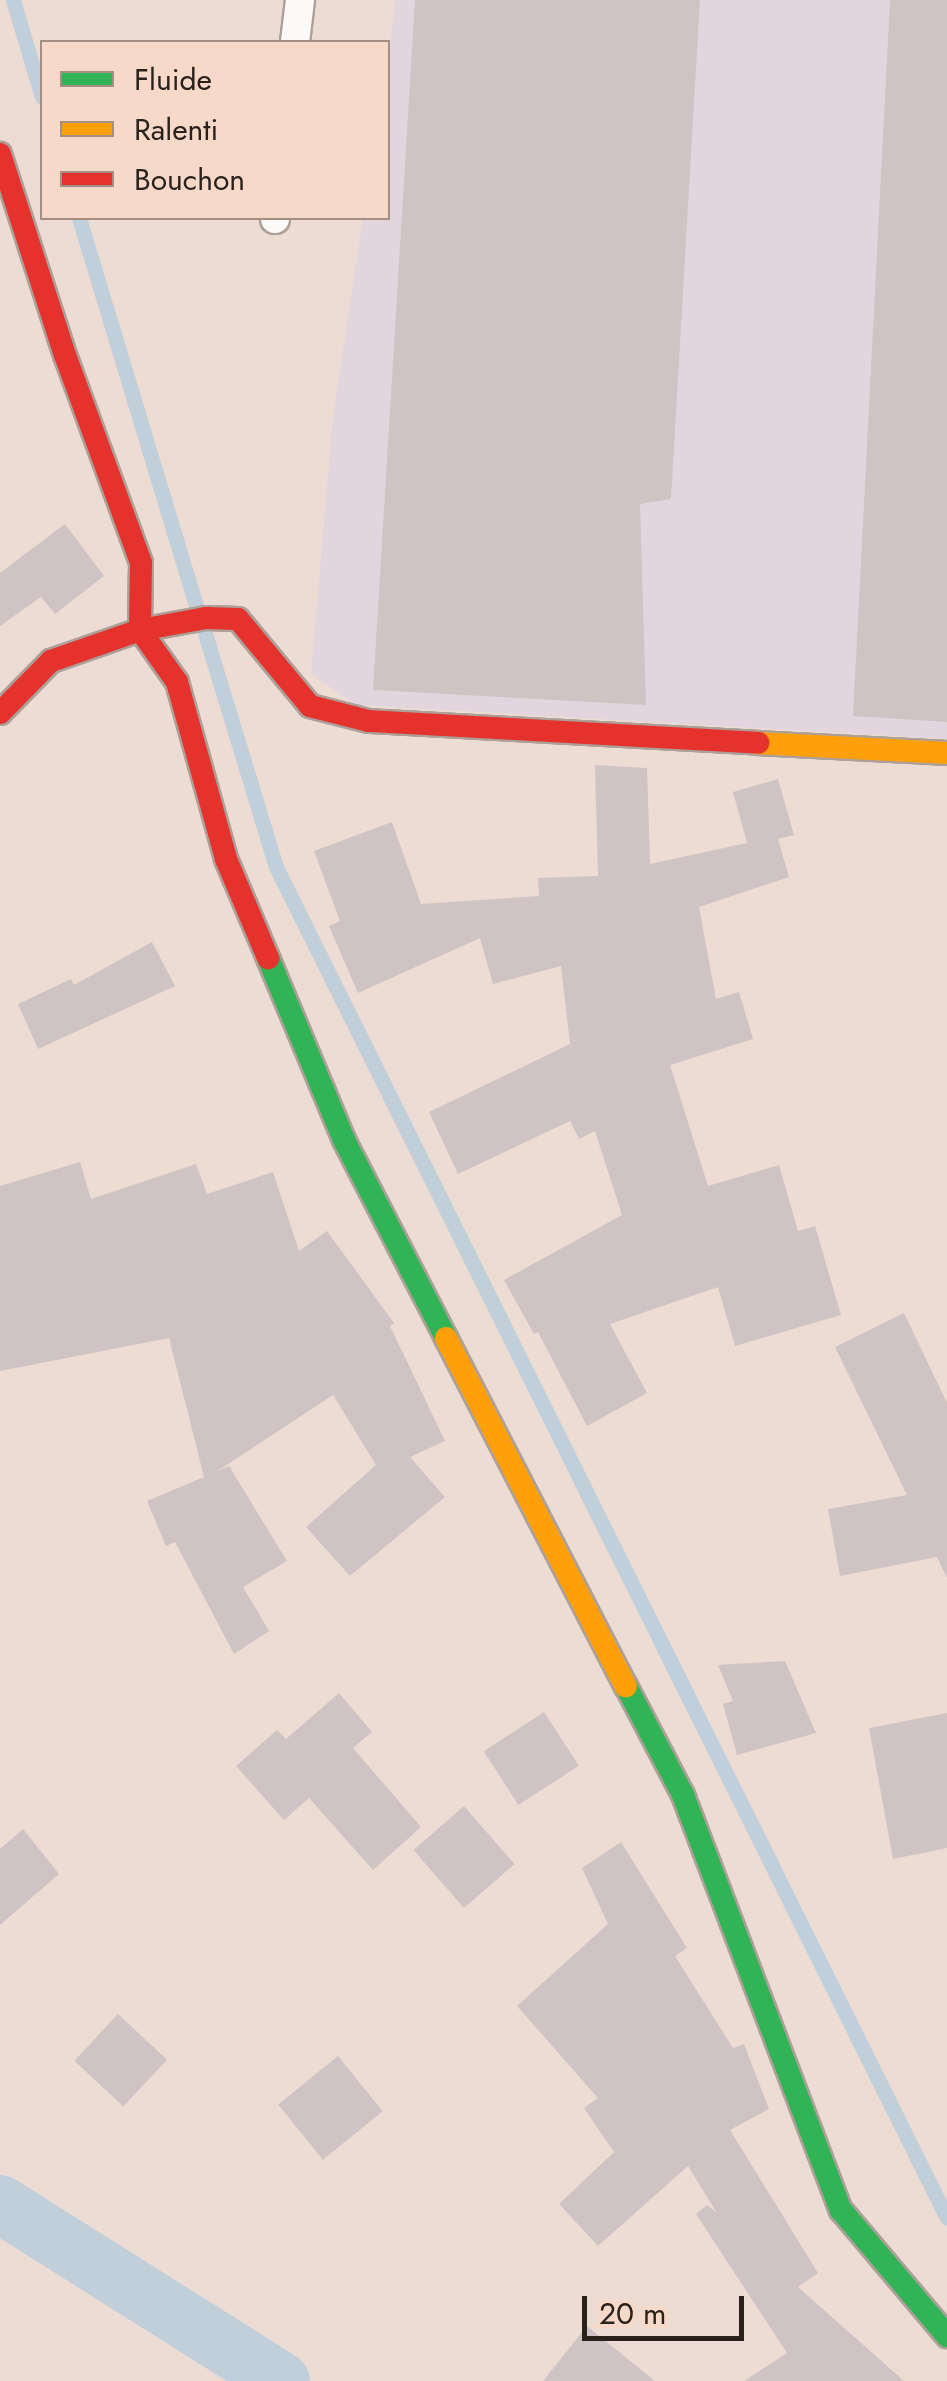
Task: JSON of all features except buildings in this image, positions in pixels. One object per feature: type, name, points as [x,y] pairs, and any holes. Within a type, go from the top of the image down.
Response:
[{"type":"street","points":[[0,154],[65,355],[142,563],[150,628],[176,682],[226,859],[344,1140],[683,1795],[842,2210],[947,2336]]},
{"type":"street","points":[[0,713],[51,662],[150,628],[206,618],[238,619],[310,706],[369,720],[947,753]]},
{"type":"lane","points":[[295,40],[300,0]]},
{"type":"shaded area","points":[[396,0],[947,0],[947,739],[357,705],[311,674],[333,417],[363,220],[390,220],[390,43]]},
{"type":"waterway","points":[[13,0],[40,90]]},
{"type":"waterway","points":[[80,220],[197,608]]},
{"type":"waterway","points":[[204,630],[276,867],[947,2218]]},
{"type":"waterway","points":[[0,2204],[281,2381]]},
{"type":"traffic: fast","points":[[268,958],[344,1140],[446,1338]]},
{"type":"traffic: fast","points":[[626,1686],[683,1795],[841,2210],[947,2336]]},
{"type":"traffic: slow","points":[[758,743],[947,753]]},
{"type":"traffic: slow","points":[[446,1338],[626,1686]]},
{"type":"traffic: jam","points":[[0,154],[65,355],[141,563],[140,630],[177,682],[226,859],[268,958]]},
{"type":"traffic: jam","points":[[0,713],[51,661],[140,630],[206,618],[238,619],[310,706],[369,721],[758,743]]}]
